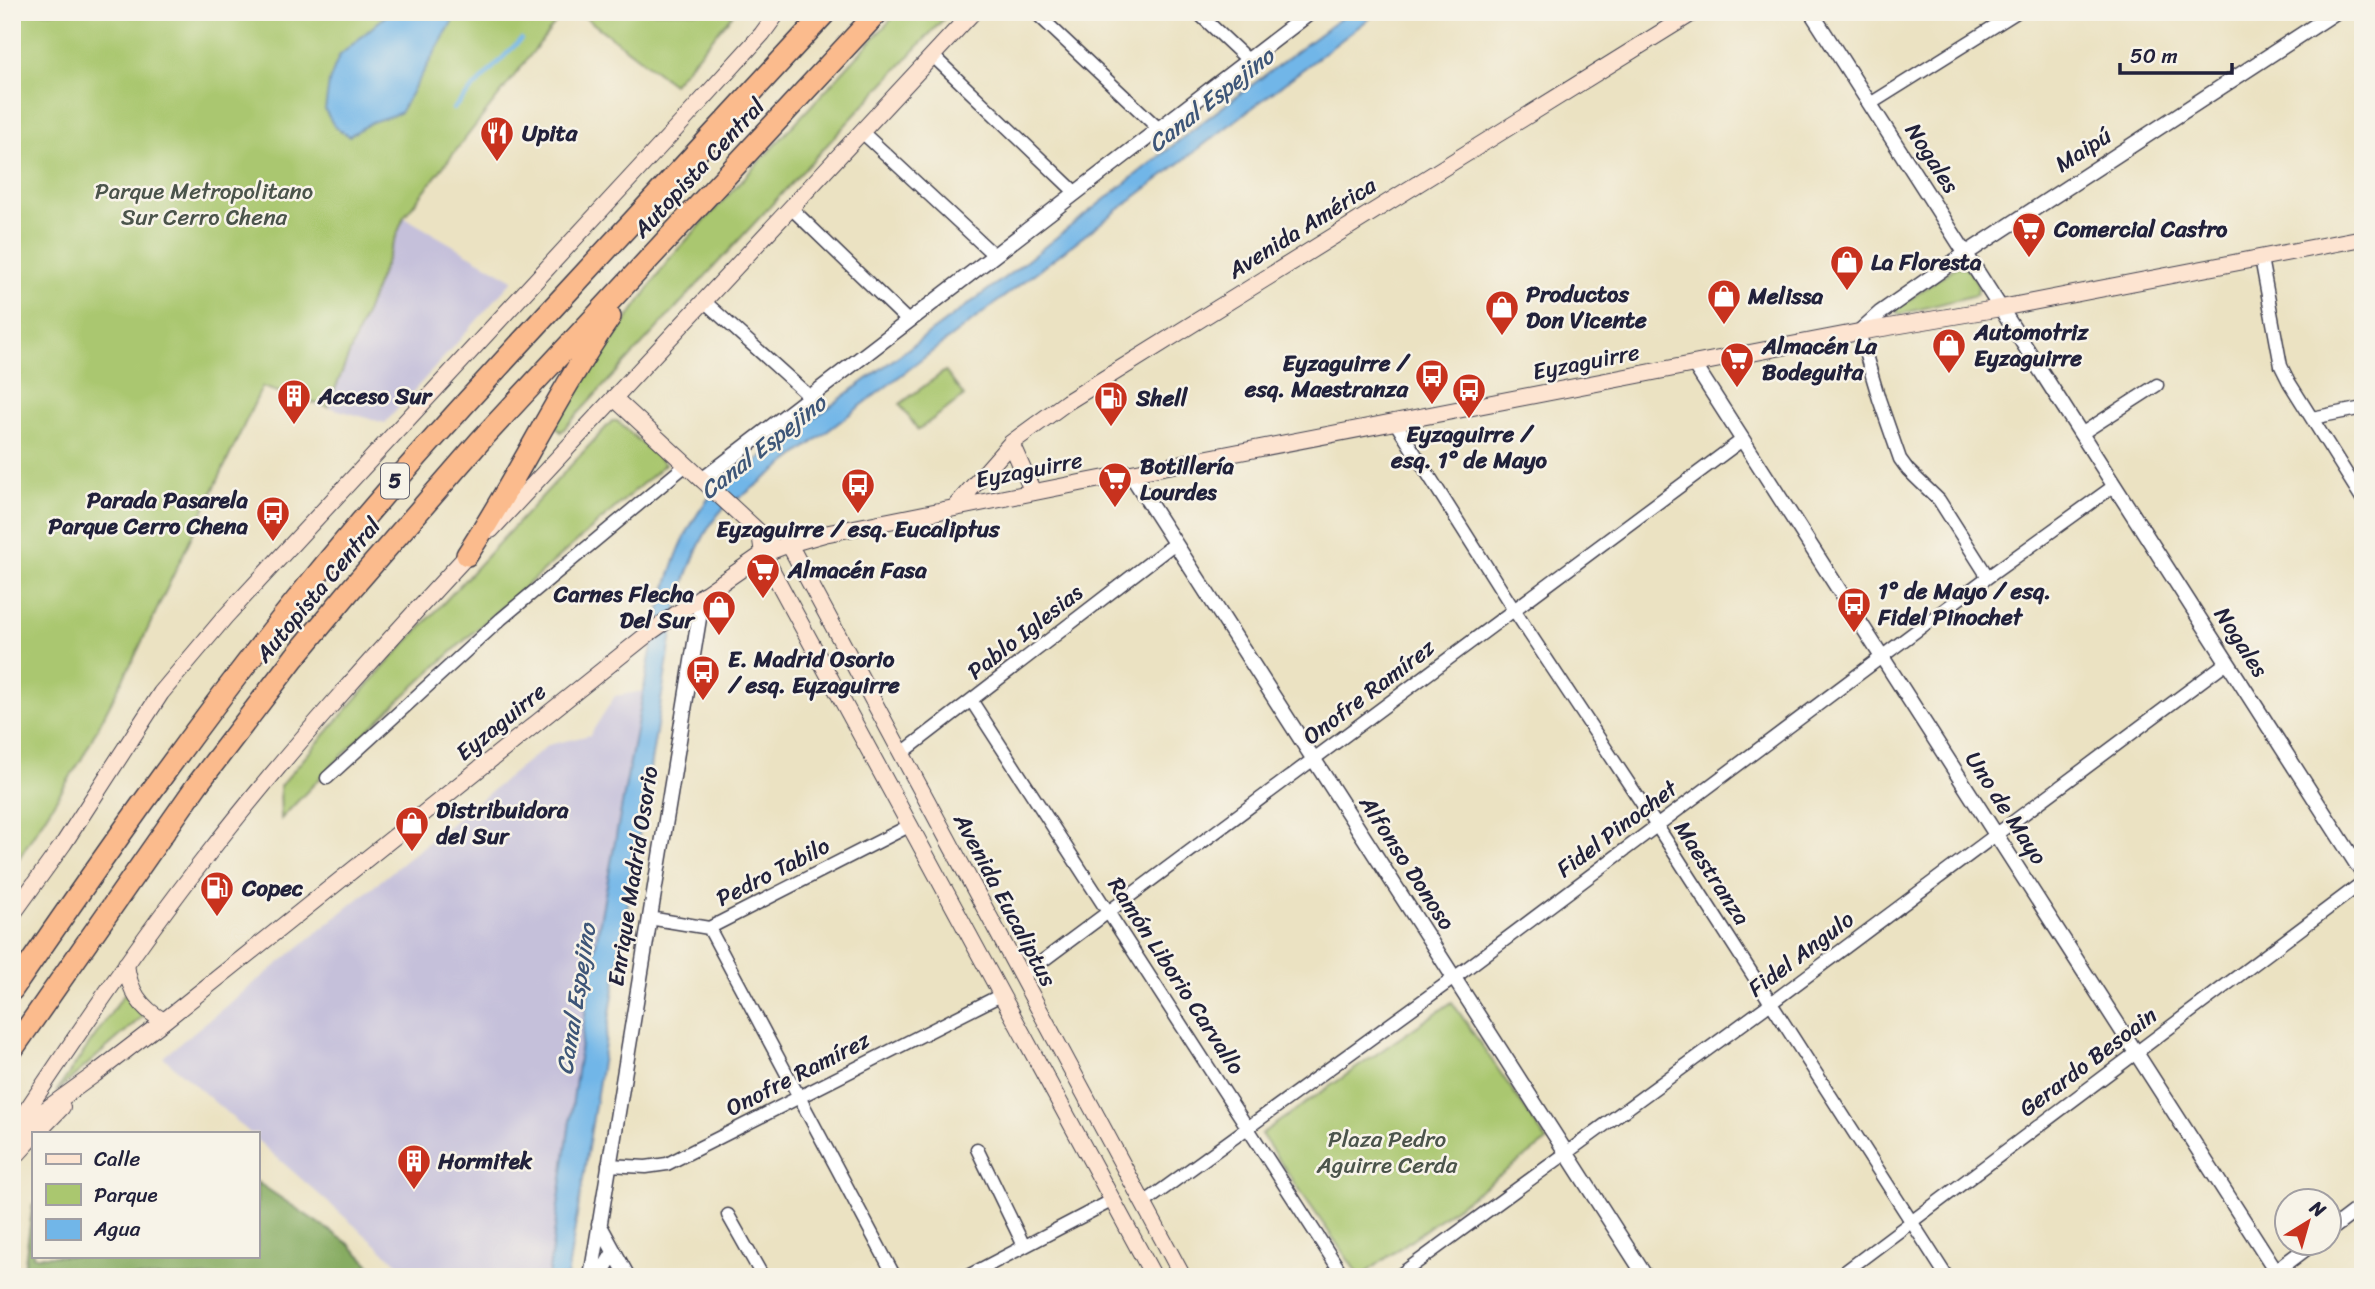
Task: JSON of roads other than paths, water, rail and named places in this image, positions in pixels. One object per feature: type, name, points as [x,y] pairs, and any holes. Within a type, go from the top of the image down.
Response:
[{"type":"highway","name":"Autopista Central","points":[[12,990],[189,738],[341,545],[468,400],[826,12]]},
{"type":"highway","name":"Autopista Central","points":[[12,1050],[197,785],[294,658],[352,588],[480,441],[878,12]]},
{"type":"highway","points":[[467,555],[512,485],[580,362],[653,256]]},
{"type":"main road","points":[[12,915],[64,843],[143,718],[178,670],[691,112],[778,12]]},
{"type":"main road","points":[[12,1133],[126,964],[206,856],[276,768],[467,555],[973,12]]},
{"type":"main road","name":"Avenida América","points":[[954,508],[1012,443],[1067,402],[1694,12]]},
{"type":"main road","name":"Eyzaguirre","points":[[12,1133],[164,1021],[649,633],[763,554],[789,544],[824,534],[1130,473],[2363,238]]},
{"type":"main road","points":[[614,398],[760,534],[789,544]]},
{"type":"main road","points":[[1012,443],[1033,492]]},
{"type":"main road","points":[[760,534],[763,554],[1154,1277]]},
{"type":"main road","name":"Avenida Eucaliptus","points":[[789,544],[1183,1277]]},
{"type":"main road","points":[[126,964],[127,976],[136,997],[148,1011],[164,1021]]},
{"type":"main road","points":[[38,1132],[95,1074]]},
{"type":"main road","points":[[12,1160],[32,1138]]},
{"type":"street","points":[[1035,12],[1160,130]]},
{"type":"street","points":[[1197,12],[1249,61]]},
{"type":"street","points":[[707,484],[809,396],[1311,12]]},
{"type":"street","name":"Nogales","points":[[1811,12],[2363,874]]},
{"type":"street","points":[[1870,104],[2017,12]]},
{"type":"street","name":"Maipú","points":[[1859,332],[1880,313],[1966,254],[2336,12]]},
{"type":"street","points":[[933,56],[1076,193]]},
{"type":"street","points":[[862,132],[994,255]]},
{"type":"street","points":[[791,208],[908,321]]},
{"type":"street","points":[[2261,258],[2281,366],[2363,499]]},
{"type":"street","points":[[705,301],[809,396]]},
{"type":"street","points":[[1859,332],[1900,459],[1939,500],[1988,577]]},
{"type":"street","name":"Uno de Mayo","points":[[1694,364],[2136,1052],[2275,1275]]},
{"type":"street","points":[[2081,434],[2157,385]]},
{"type":"street","points":[[2312,418],[2363,408]]},
{"type":"street","name":"Maestranza","points":[[1395,422],[1947,1277]]},
{"type":"street","name":"Onofre Ramírez","points":[[1021,977],[1742,440]]},
{"type":"street","points":[[327,778],[501,619],[686,465]]},
{"type":"street","name":"Alfonso Donoso","points":[[1130,473],[1646,1277]]},
{"type":"street","name":"Fidel Pinochet","points":[[1144,1203],[1454,978],[1988,577],[2114,486]]},
{"type":"street","name":"Pablo Iglesias","points":[[901,754],[1175,543]]},
{"type":"street","name":"Enrique Madrid Osorio","points":[[591,1277],[703,594]]},
{"type":"street","name":"Fidel Angulo","points":[[1397,1277],[1771,1003],[2227,662]]},
{"type":"street","name":"Ramón Liborio Carvallo","points":[[971,700],[1110,911],[1344,1277]]},
{"type":"street","name":"Pedro Tabilo","points":[[649,918],[709,928],[909,826]]},
{"type":"street","name":"Gerardo Besoain","points":[[1838,1277],[2363,882]]},
{"type":"street","points":[[709,928],[895,1277]]},
{"type":"street","name":"Onofre Ramírez","points":[[608,1165],[646,1167],[667,1164],[1000,995]]},
{"type":"street","points":[[977,1149],[1024,1246]]},
{"type":"street","points":[[966,1277],[1113,1200]]},
{"type":"street","points":[[2344,1219],[2363,1205]]},
{"type":"street","points":[[728,1215],[763,1277]]},
{"type":"street","points":[[599,1224],[628,1277]]},
{"type":"street","points":[[599,1277],[614,1252]]},
{"type":"street","points":[[2275,1275],[2295,1258]]},
{"type":"water","points":[[390,12],[458,12],[400,113],[372,122],[349,136],[334,126],[325,110],[329,82],[339,56]]},
{"type":"water","points":[[1349,12],[1378,12],[745,494],[728,504],[709,528],[688,572],[675,615],[567,1277],[548,1277],[593,958],[655,630],[676,557],[702,507],[714,492],[1015,270],[1204,121]]},
{"type":"waterway","points":[[453,109],[521,39]]},
{"type":"place","name":"Upita","points":[[497,163]]},
{"type":"place","name":"Comercial Castro","points":[[2029,259]]},
{"type":"place","name":"La Floresta","points":[[1847,292]]},
{"type":"place","name":"Melissa","points":[[1724,326]]},
{"type":"place","name":"Productos Don Vicente","points":[[1502,337]]},
{"type":"place","name":"Automotriz Eyzaguirre","points":[[1949,375]]},
{"type":"place","name":"Almacén La Bodeguita","points":[[1737,389]]},
{"type":"place","name":"Eyzaguirre / esq. Maestranza","points":[[1432,406]]},
{"type":"place","name":"Eyzaguirre / esq. 1° de Mayo","points":[[1469,420]]},
{"type":"place","name":"Acceso Sur","points":[[294,426]]},
{"type":"place","name":"Shell","points":[[1111,428]]},
{"type":"place","name":"Botillería Lourdes","points":[[1115,509]]},
{"type":"place","name":"Eyzaguirre / esq. Eucaliptus","points":[[858,515]]},
{"type":"place","name":"Parada Pasarela Parque Cerro Chena","points":[[273,543]]},
{"type":"place","name":"Almacén Fasa","points":[[763,600]]},
{"type":"place","name":"1° de Mayo / esq. Fidel Pinochet","points":[[1854,634]]},
{"type":"place","name":"Carnes Flecha Del Sur","points":[[719,637]]},
{"type":"place","name":"E. Madrid Osorio / esq. Eyzaguirre","points":[[703,702]]},
{"type":"place","name":"Distribuidora del Sur","points":[[412,853]]},
{"type":"place","name":"Copec","points":[[217,918]]},
{"type":"place","name":"Hormitek","points":[[414,1191]]},
{"type":"water label","name":"Canal Espejino","points":[[1211,100]]},
{"type":"water label","name":"Canal Espejino","points":[[763,447]]},
{"type":"water label","name":"Canal Espejino","points":[[576,999]]},
{"type":"park label","name":"Parque Metropolitano Sur Cerro Chena","points":[[204,204]]},
{"type":"park label","name":"Plaza Pedro Aguirre Cerda","points":[[1387,1152]]}]
